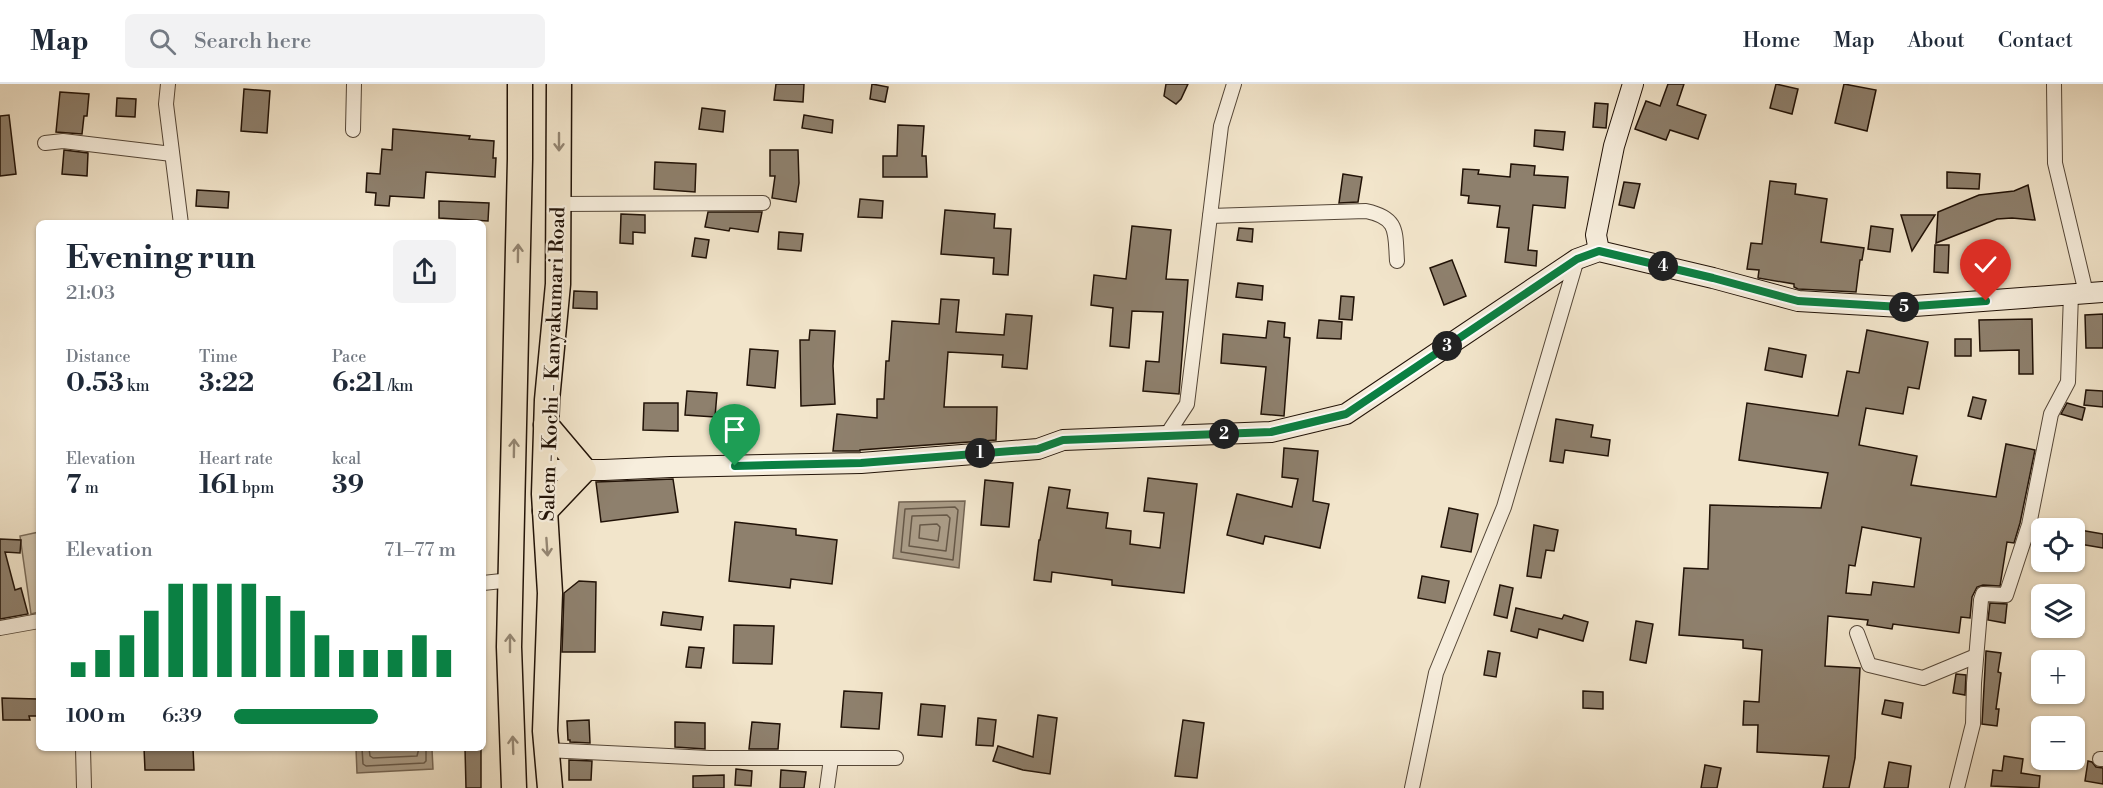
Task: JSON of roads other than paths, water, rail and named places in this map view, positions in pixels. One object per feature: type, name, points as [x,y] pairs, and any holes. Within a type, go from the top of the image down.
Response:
[{"type":"highway","name":"Salem - Kochi - Kanyakumari Road","points":[[514,788],[509,647],[520,84]]},
{"type":"highway","name":"Salem - Kochi - Kanyakumari Road","points":[[550,788],[546,750],[550,594],[544,511],[547,400],[558,284],[559,84]]},
{"type":"highway","points":[[544,511],[584,470],[546,425]]},
{"type":"main road","points":[[1599,251],[1596,235],[1614,146],[1633,84]]},
{"type":"main road","points":[[545,470],[861,463],[1038,449],[1063,440],[1271,432],[1346,414],[1577,259],[1599,251],[1798,301],[1901,307],[2087,293]]},
{"type":"street","points":[[168,84],[166,104],[180,220]]},
{"type":"street","points":[[353,130],[354,84]]},
{"type":"street","points":[[1166,436],[1187,404],[1221,126],[1234,84]]},
{"type":"street","points":[[1957,788],[1973,724],[1981,600],[1983,594],[2006,595],[2030,525],[2051,414],[2068,382],[2087,293],[2055,163],[2054,84]]},
{"type":"street","points":[[45,143],[63,141],[172,154]]},
{"type":"street","points":[[559,204],[763,203]]},
{"type":"street","points":[[1210,216],[1366,211],[1382,215],[1394,227],[1397,261]]},
{"type":"street","points":[[1412,788],[1436,673],[1504,507],[1577,259]]},
{"type":"street","points":[[486,583],[511,580]]},
{"type":"street","points":[[0,628],[36,622]]},
{"type":"street","points":[[1857,633],[1869,665],[1923,678],[1976,656]]},
{"type":"street","points":[[546,750],[709,758],[896,758]]},
{"type":"street","points":[[83,751],[84,788]]},
{"type":"street","points":[[827,788],[831,759]]},
{"type":"water","points":[[965,501],[959,568],[893,558],[899,502]]},
{"type":"water","points":[[356,751],[432,751],[433,769],[357,773]]}]
